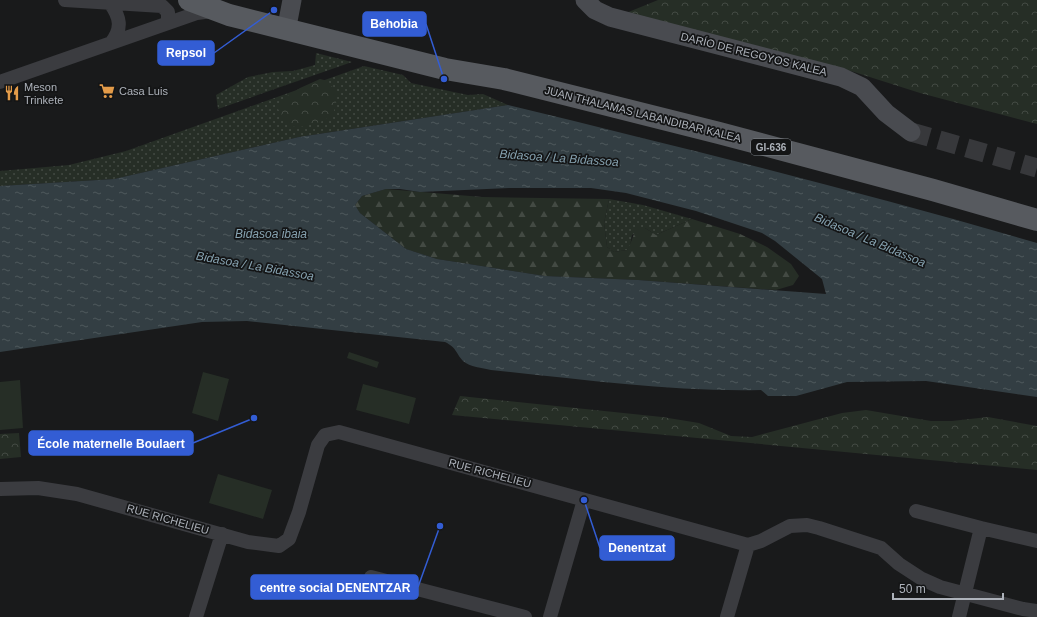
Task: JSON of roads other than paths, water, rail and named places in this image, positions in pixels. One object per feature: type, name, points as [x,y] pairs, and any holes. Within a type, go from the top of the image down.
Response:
[{"type":"main road","name":"JUAN THALAMAS LABANDIBAR KALEA","points":[[189,0],[445,68],[504,79]]},
{"type":"main road","name":"JUAN THALAMAS LABANDIBAR KALEA","points":[[215,6],[290,10],[504,79],[719,133],[926,188],[1037,220]]},
{"type":"street","points":[[66,0],[162,6],[168,12],[168,21],[165,24]]},
{"type":"street","name":"DARÍO DE REGOYOS KALEA","points":[[585,0],[595,10],[610,18],[841,77],[862,87],[886,113],[911,132]]},
{"type":"street","points":[[110,2],[117,12],[120,22],[117,33],[111,43]]},
{"type":"street","points":[[0,82],[215,6]]},
{"type":"street","name":"RUE RICHELIEU","points":[[0,489],[38,488],[77,494],[248,542],[279,546],[289,539],[299,512],[318,445],[325,435],[332,432],[339,432],[748,545]]},
{"type":"street","points":[[550,617],[584,500]]},
{"type":"street","points":[[916,511],[1037,541]]},
{"type":"street","points":[[727,617],[748,545],[761,541],[790,526],[820,528],[878,547],[922,580],[940,588],[1037,611]]},
{"type":"street","points":[[959,617],[981,528]]},
{"type":"street","points":[[196,617],[222,534]]},
{"type":"street","points":[[371,577],[525,617]]},
{"type":"water","name":"Bidasoa ibaia","points":[[508,105],[773,171],[1037,243],[1037,397],[926,381],[847,382],[796,396],[768,396],[761,390],[694,389],[626,384],[491,370],[476,367],[463,361],[454,348],[445,342],[247,321],[202,322],[0,352],[0,186],[114,179],[299,137]],"holes":[[[509,188],[591,188],[626,193],[696,211],[762,233],[775,241],[822,279],[826,294],[638,280],[545,276],[437,259],[406,249],[360,213],[355,205],[362,196],[386,189],[400,189],[420,192]]]},
{"type":"tunnel","points":[[911,132],[1037,168]]},
{"type":"place","name":"Repsol","points":[[274,10]]},
{"type":"place","name":"Behobia","points":[[444,79]]},
{"type":"place","name":"Casa Luis","points":[[107,91]]},
{"type":"place","name":"Meson Trinkete","points":[[12,93]]},
{"type":"place","name":"École maternelle Boulaert","points":[[254,418]]},
{"type":"place","name":"Denentzat","points":[[584,500]]},
{"type":"place","name":"centre social DENENTZAR","points":[[440,526]]},
{"type":"water label","name":"Bidasoa / La Bidassoa","points":[[559,158]]},
{"type":"water label","name":"Bidasoa / La Bidassoa","points":[[870,240]]},
{"type":"water label","name":"Bidasoa / La Bidassoa","points":[[255,266]]}]
